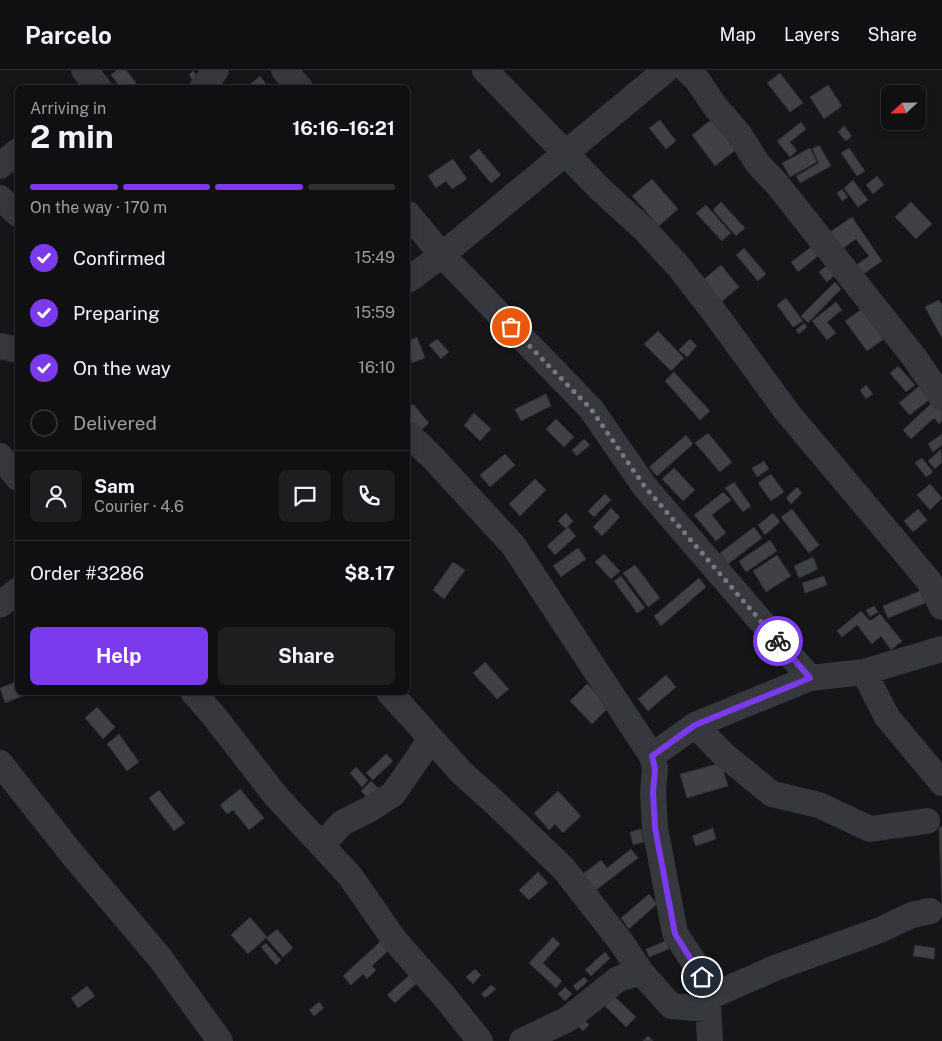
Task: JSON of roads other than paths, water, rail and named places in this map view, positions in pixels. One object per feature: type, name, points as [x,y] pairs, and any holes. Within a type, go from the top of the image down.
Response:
[{"type":"street","points":[[84,70],[96,85]]},
{"type":"street","points":[[204,85],[216,70]]},
{"type":"street","points":[[485,70],[601,190],[645,230],[679,267],[787,412],[929,582],[942,607]]},
{"type":"street","points":[[410,279],[442,255],[666,70]]},
{"type":"street","points":[[687,70],[698,81],[714,105],[739,134],[758,164],[777,184],[914,357],[942,398]]},
{"type":"street","points":[[0,166],[15,154]]},
{"type":"street","points":[[0,198],[15,211]]},
{"type":"street","points":[[410,216],[442,255],[591,409],[645,487],[810,678]]},
{"type":"street","points":[[0,346],[15,349]]},
{"type":"street","points":[[410,436],[433,458],[513,545],[652,756],[655,769],[653,793],[655,828],[675,934],[707,986],[710,1041]]},
{"type":"street","points":[[0,456],[15,474]]},
{"type":"street","points":[[0,605],[15,592]]},
{"type":"street","points":[[652,756],[695,725],[810,678],[864,672],[942,649]]},
{"type":"street","points":[[864,672],[886,717],[942,783]]},
{"type":"street","points":[[196,695],[275,795],[350,876],[396,942],[445,997],[480,1041]]},
{"type":"street","points":[[392,695],[462,773],[564,869],[621,942],[640,972],[671,1006],[708,1004],[775,968],[880,930],[912,915],[930,911]]},
{"type":"street","points":[[695,725],[724,755],[772,794],[819,806],[870,829],[927,821]]},
{"type":"street","points":[[322,845],[342,823],[370,809],[393,794],[431,740]]},
{"type":"street","points":[[0,763],[72,854],[160,958],[220,1041]]},
{"type":"street","points":[[522,1041],[568,1019],[618,979],[640,972]]}]
